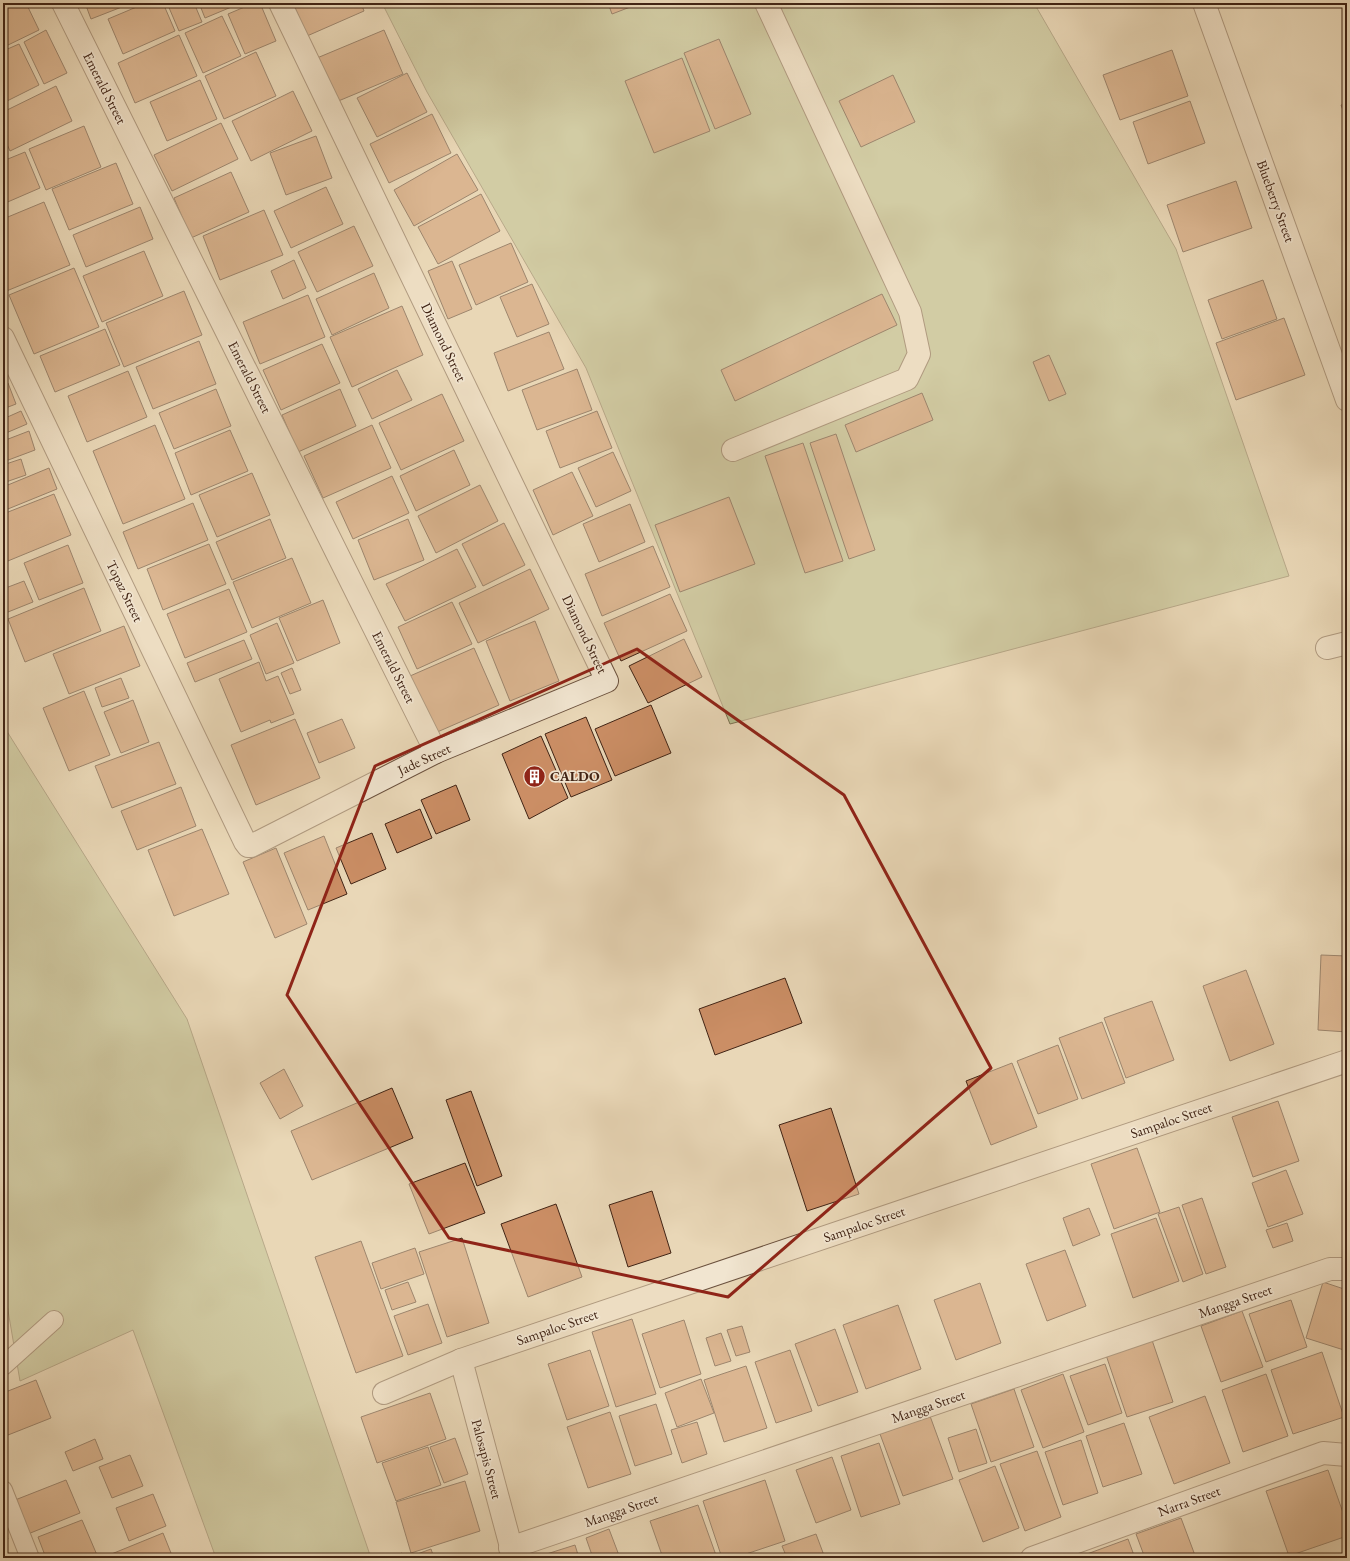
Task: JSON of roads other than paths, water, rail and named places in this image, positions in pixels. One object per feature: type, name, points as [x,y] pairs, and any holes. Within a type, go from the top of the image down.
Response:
[{"type":"street","name":"Emerald Street","points":[[63,3],[436,752]]},
{"type":"street","name":"Diamond Street","points":[[280,3],[607,681]]},
{"type":"street","points":[[733,450],[907,379],[919,354],[910,312],[766,3]]},
{"type":"street","name":"Blueberry Street","points":[[1204,3],[1347,400]]},
{"type":"street","name":"Topaz Street","points":[[3,338],[246,844]]},
{"type":"street","name":"Jade Street","points":[[246,844],[251,846],[436,752],[607,681]]},
{"type":"street","name":"Sampaloc Street","points":[[384,1392],[461,1360],[1347,1061]]},
{"type":"street","name":"Mangga Street","points":[[512,1553],[1330,1269],[1347,1269]]},
{"type":"street","name":"Palosapis Street","points":[[461,1360],[512,1553]]},
{"type":"street","name":"Narra Street","points":[[1032,1558],[1323,1453],[1347,1455]]},
{"type":"lane","points":[[3,1366],[54,1320]]},
{"type":"lane","points":[[3,1490],[30,1558]]},
{"type":"place","name":"CALDO","points":[[535,776]]}]
